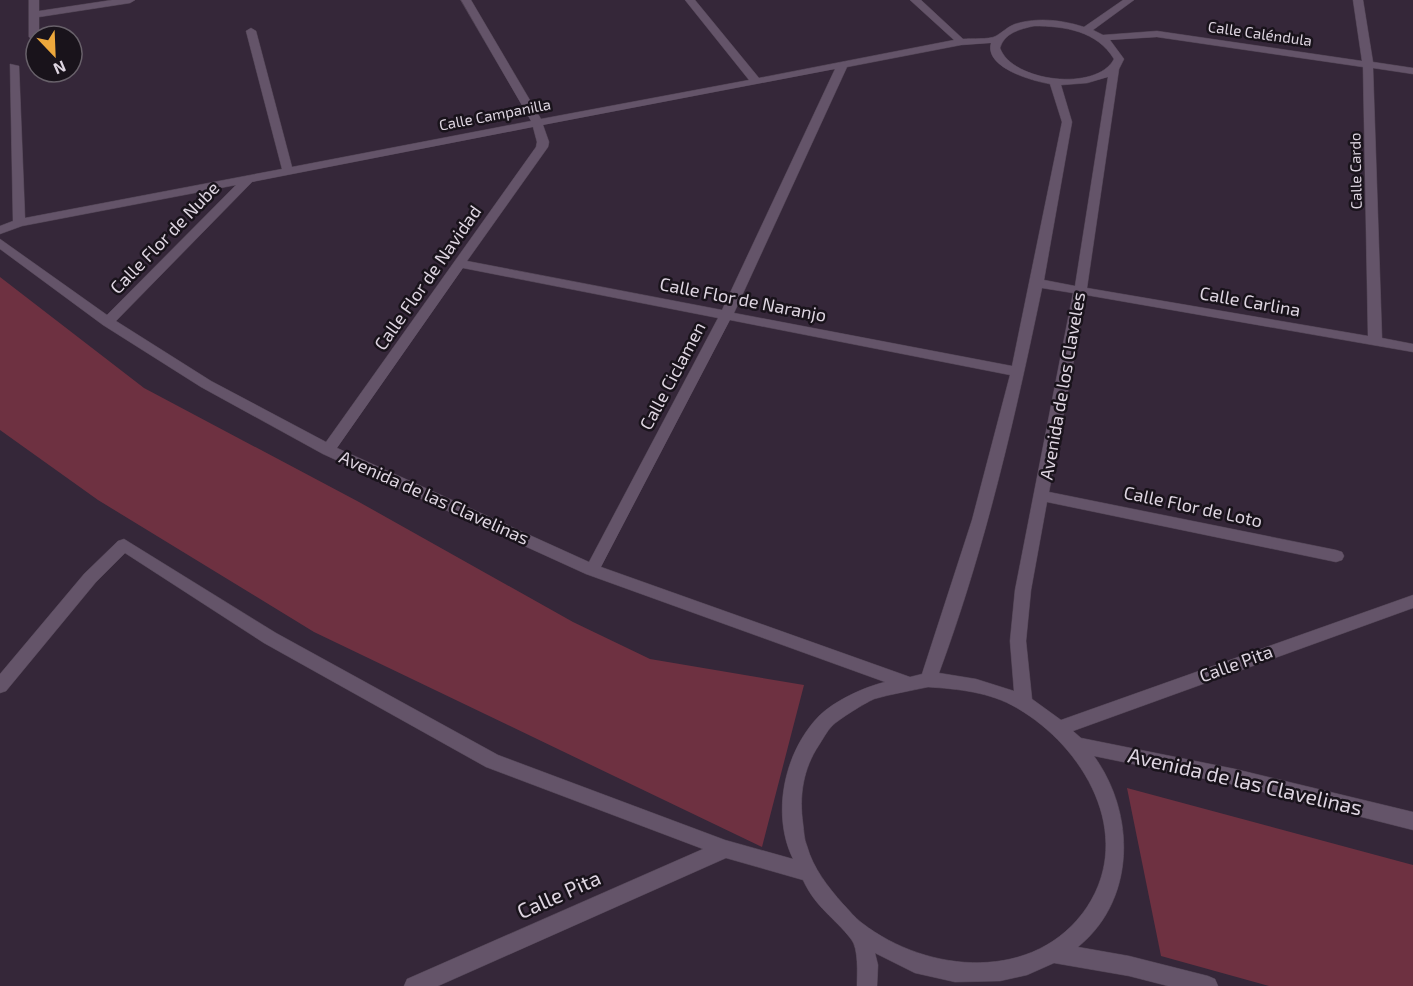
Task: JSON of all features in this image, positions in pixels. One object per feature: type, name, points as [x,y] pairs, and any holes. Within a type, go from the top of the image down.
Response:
[{"type":"street","points":[[34,0],[34,24]]},
{"type":"street","points":[[34,15],[130,0]]},
{"type":"street","points":[[466,0],[537,122]]},
{"type":"street","points":[[690,0],[756,81]]},
{"type":"street","points":[[915,0],[961,42]]},
{"type":"street","points":[[1086,30],[1129,0]]},
{"type":"street","name":"Calle Cardo","points":[[1358,0],[1368,64],[1375,342]]},
{"type":"street","points":[[1103,38],[1065,24],[1032,24],[1006,31],[997,40],[995,50],[1000,60],[1014,70],[1033,78],[1055,82],[1080,82],[1102,77],[1114,69]]},
{"type":"street","points":[[251,31],[288,172]]},
{"type":"street","name":"Calle Caléndula","points":[[1103,38],[1157,34],[1413,71]]},
{"type":"street","name":"Avenida de los Claveles","points":[[1024,703],[1018,641],[1023,590],[1080,291],[1114,69],[1119,59],[1115,48],[1103,38]]},
{"type":"street","name":"Calle Campanilla","points":[[0,230],[19,224],[537,122],[961,42],[997,40]]},
{"type":"street","points":[[14,66],[19,224]]},
{"type":"street","name":"Calle Ciclamen","points":[[592,570],[726,315],[842,66]]},
{"type":"street","points":[[928,680],[942,643],[980,520],[1018,372],[1067,122],[1055,82]]},
{"type":"street","name":"Calle Flor de Navidad","points":[[328,450],[542,147],[543,142],[537,122]]},
{"type":"street","name":"Calle Flor de Nube","points":[[108,322],[248,179]]},
{"type":"street","name":"Avenida de las Clavelinas","points":[[0,243],[108,322],[206,384],[328,450],[592,570],[904,682]]},
{"type":"street","name":"Calle Flor de Naranjo","points":[[461,264],[1018,372]]},
{"type":"street","name":"Calle Carlina","points":[[1037,282],[1413,348]]},
{"type":"street","name":"Calle Flor de Loto","points":[[1042,496],[1336,556]]},
{"type":"street","points":[[0,686],[90,578],[124,546],[270,638],[492,761],[725,849],[806,872]]},
{"type":"street","name":"Calle Pita","points":[[1059,728],[1413,601]]},
{"type":"street","points":[[928,680],[976,685],[1024,703],[1059,728],[1077,745],[1091,764],[1104,788],[1113,814],[1117,840],[1115,867],[1108,892],[1095,915],[1077,936],[1054,953],[981,980],[920,966],[890,953],[861,936],[830,907],[816,890],[795,845],[790,817],[796,772],[809,741],[825,721],[845,705],[869,692],[904,682],[928,680]]},
{"type":"street","name":"Avenida de las Clavelinas","points":[[1077,745],[1235,777],[1413,821]]},
{"type":"street","name":"Calle Pita","points":[[416,986],[725,849]]},
{"type":"street","points":[[861,936],[868,965],[867,986]]},
{"type":"street","points":[[1054,953],[1129,966],[1208,986]]},
{"type":"shaded area","points":[[0,277],[144,388],[359,502],[573,622],[650,659],[804,685],[762,847],[314,632],[98,500],[0,430]]},
{"type":"shaded area","points":[[1127,788],[1413,865],[1413,986],[1269,986],[1161,956]]}]
